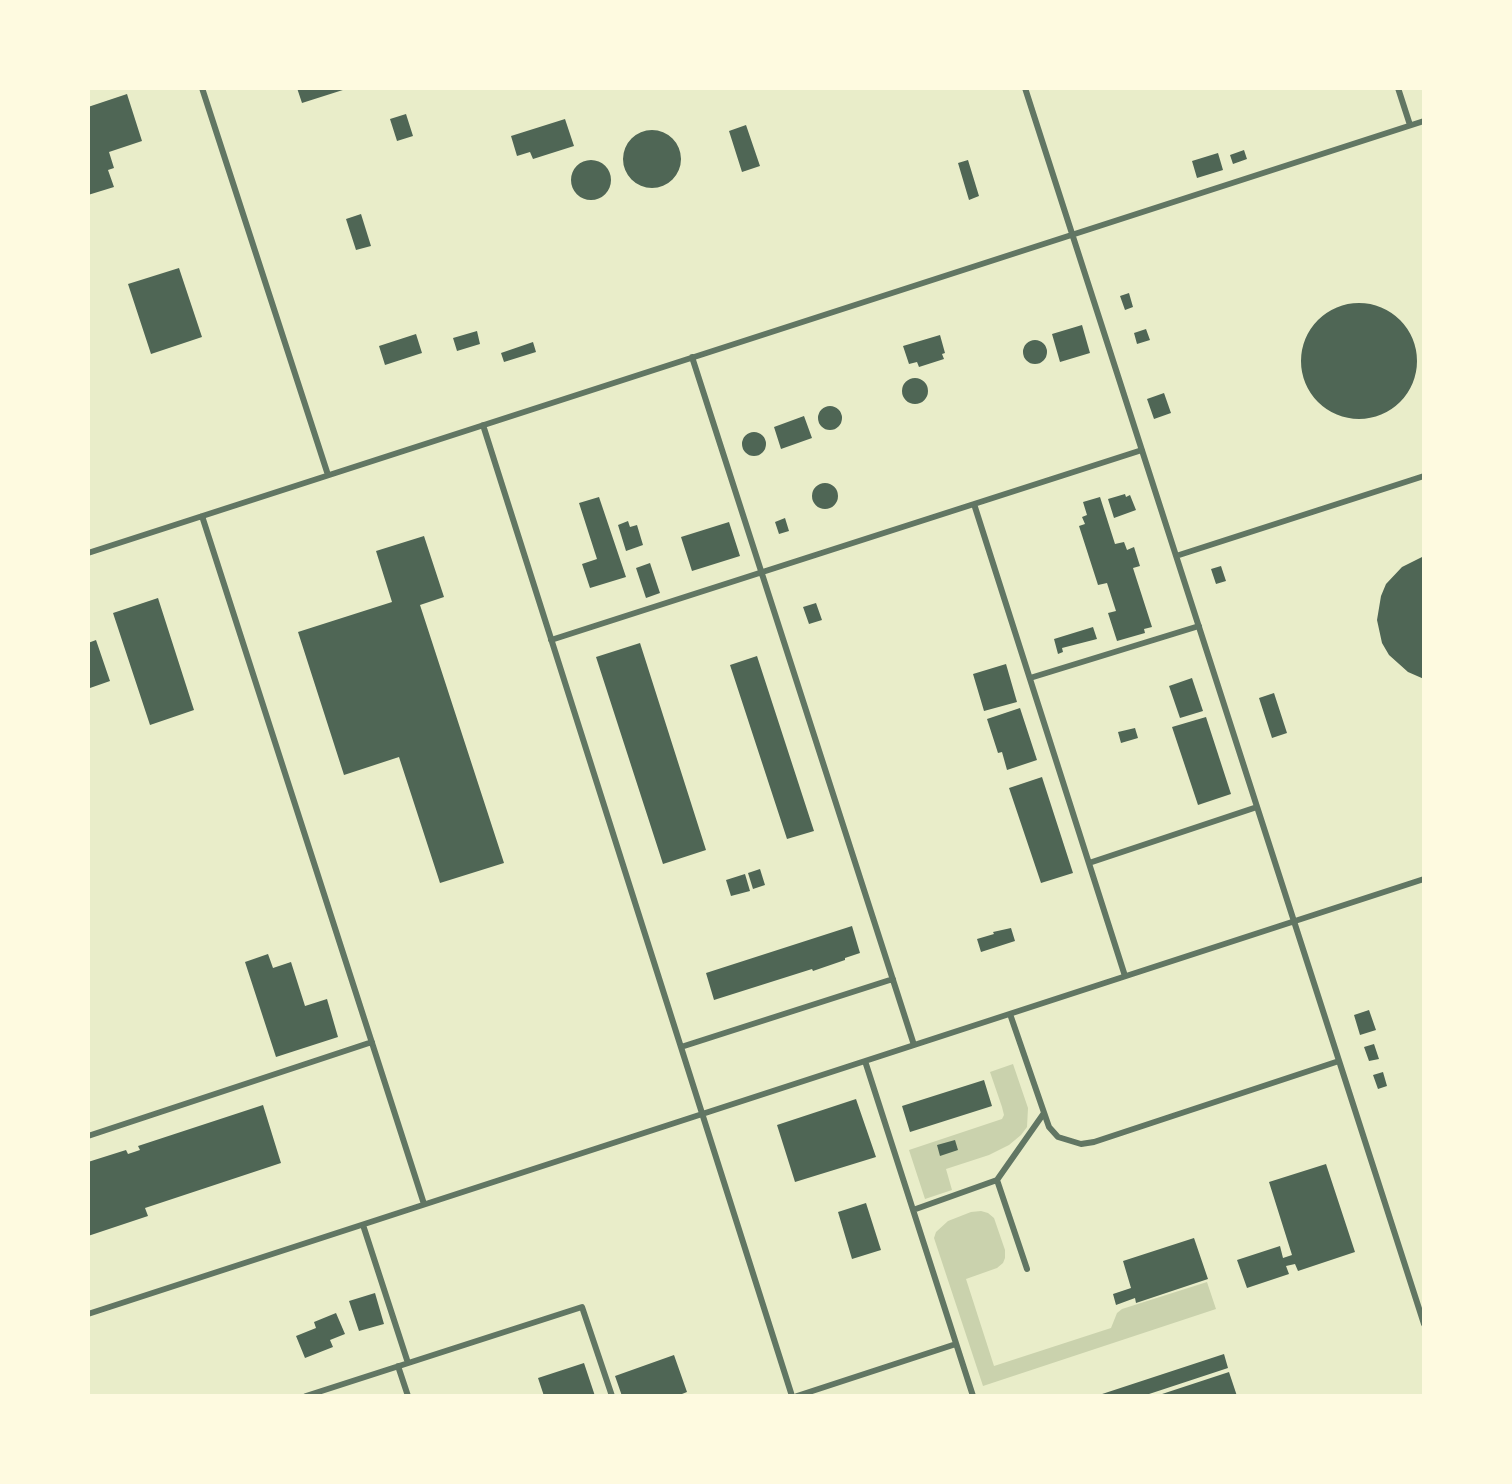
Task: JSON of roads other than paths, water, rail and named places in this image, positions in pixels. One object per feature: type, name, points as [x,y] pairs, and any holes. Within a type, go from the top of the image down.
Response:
[{"type":"lane","points":[[202,88],[328,475]]},
{"type":"lane","points":[[1025,88],[1424,1324]]},
{"type":"lane","points":[[1398,88],[1410,125]]},
{"type":"lane","points":[[88,553],[1424,121]]},
{"type":"lane","points":[[692,357],[914,1045]]},
{"type":"lane","points":[[483,425],[794,1396],[956,1344]]},
{"type":"lane","points":[[551,640],[1142,450]]},
{"type":"lane","points":[[1176,556],[1424,476]]},
{"type":"lane","points":[[974,504],[1125,976]]},
{"type":"lane","points":[[202,516],[424,1204]]},
{"type":"lane","points":[[1030,678],[1199,626]]},
{"type":"lane","points":[[1089,863],[1257,807]]},
{"type":"lane","points":[[88,1314],[1424,879]]},
{"type":"lane","points":[[681,1047],[893,979]]},
{"type":"lane","points":[[1010,1014],[1049,1127],[1058,1137],[1081,1144],[1339,1061]]},
{"type":"lane","points":[[88,1136],[372,1042]]},
{"type":"lane","points":[[865,1061],[973,1396]]},
{"type":"lane","points":[[913,1210],[997,1180],[1044,1113]]},
{"type":"lane","points":[[997,1180],[1027,1269]]},
{"type":"lane","points":[[363,1225],[408,1363]]},
{"type":"lane","points":[[306,1396],[582,1307],[612,1396]]},
{"type":"lane","points":[[398,1366],[408,1396]]}]
